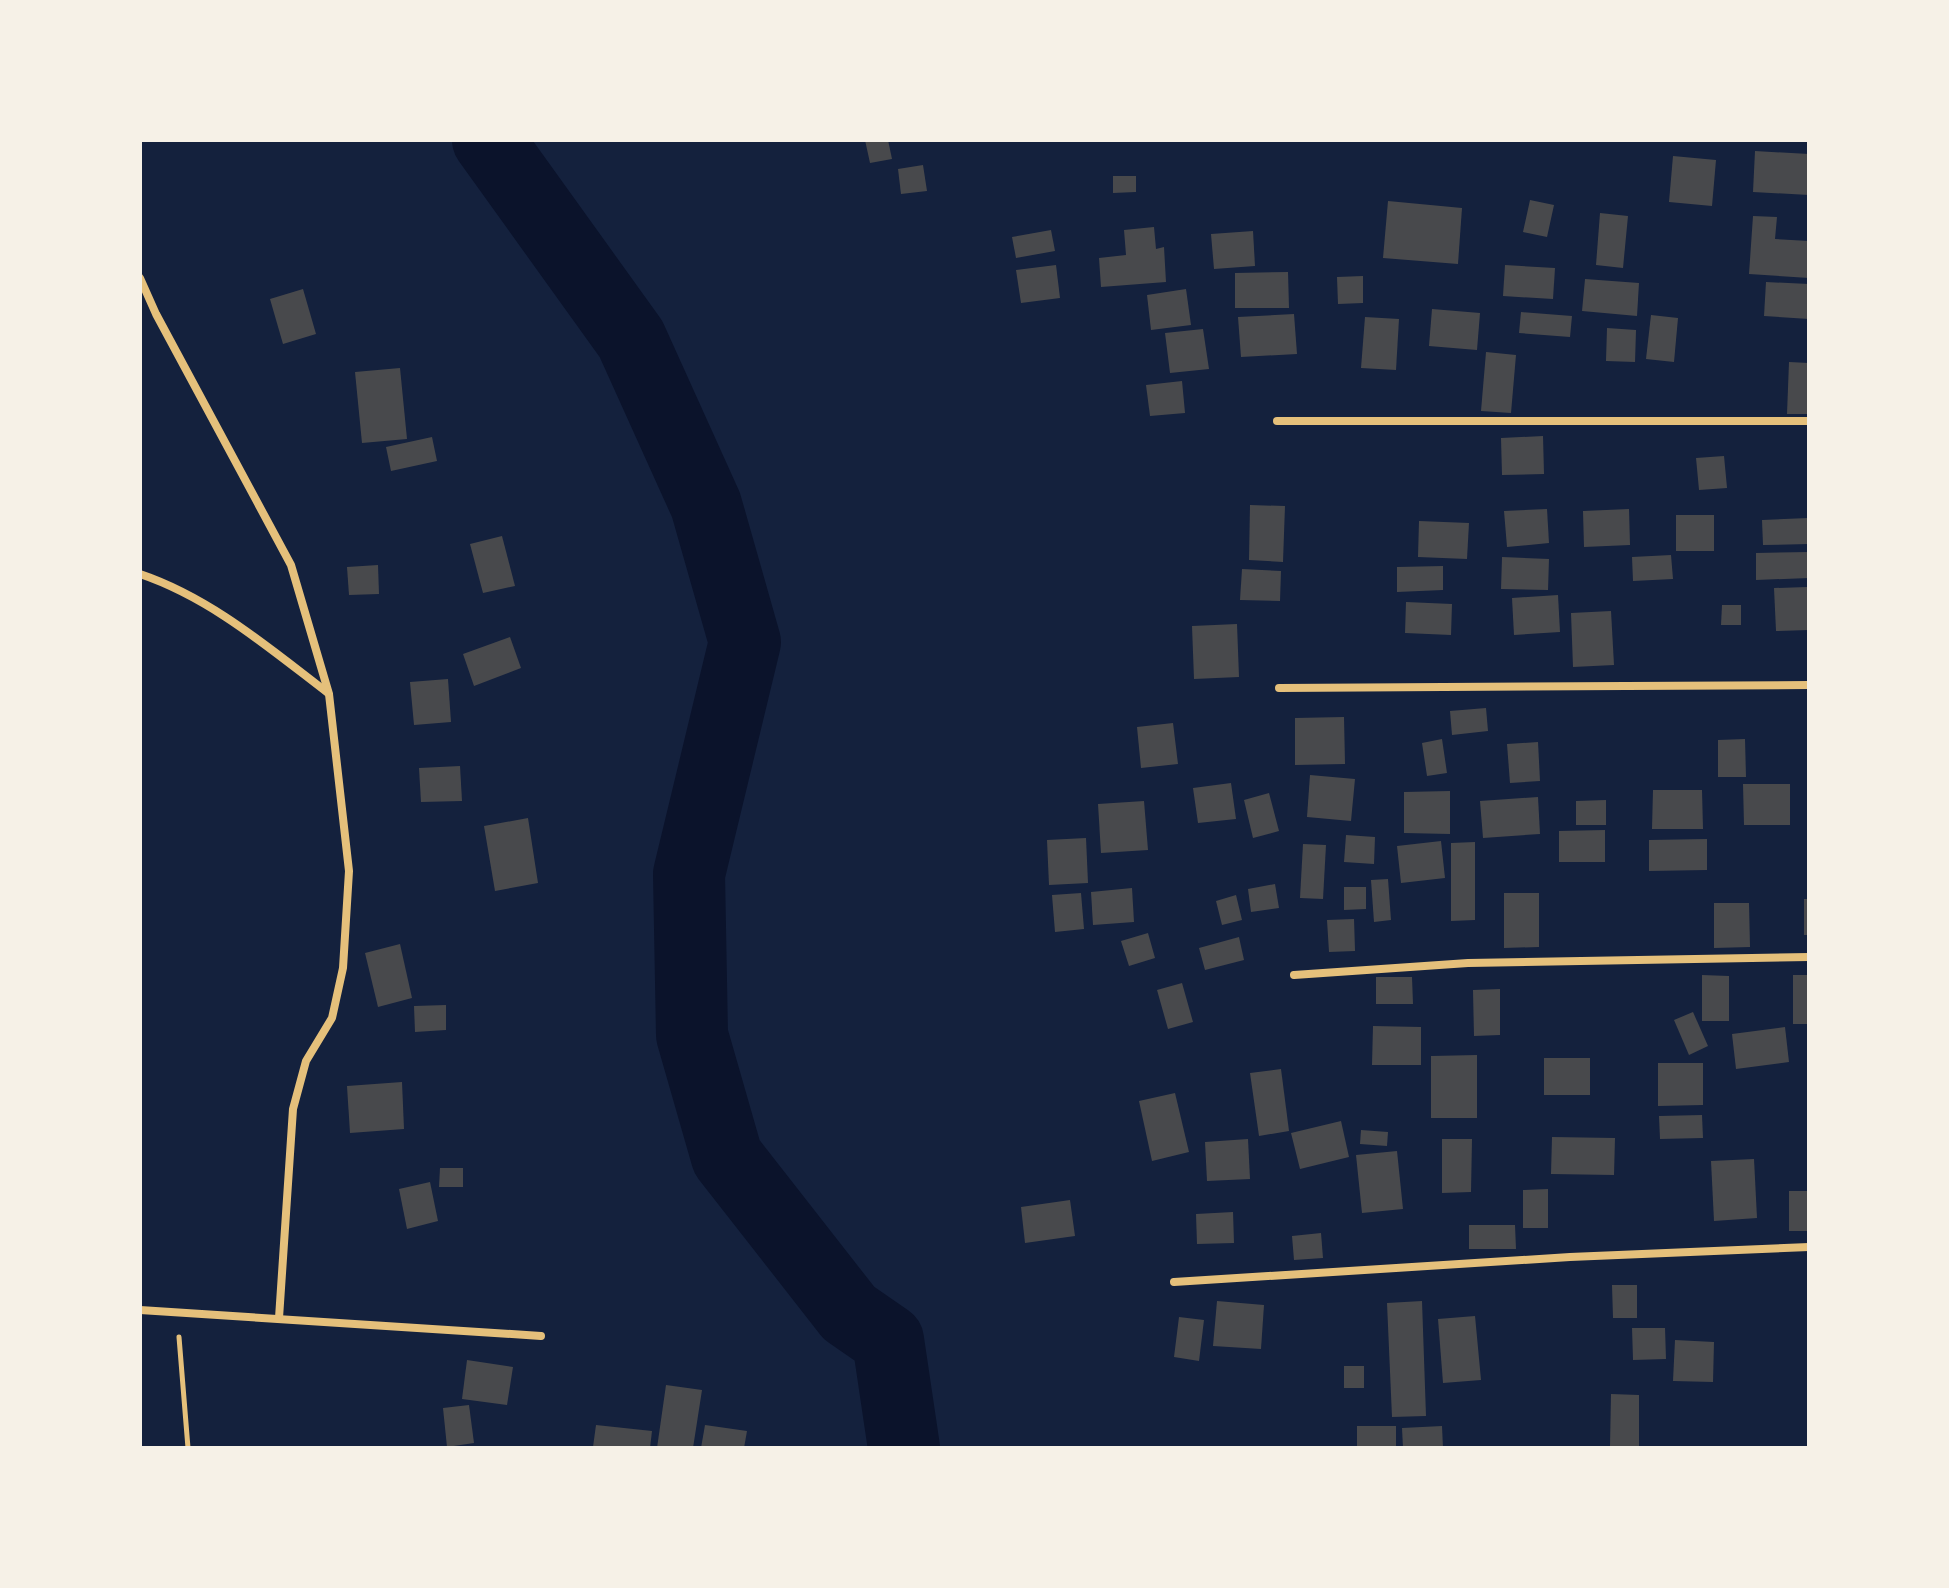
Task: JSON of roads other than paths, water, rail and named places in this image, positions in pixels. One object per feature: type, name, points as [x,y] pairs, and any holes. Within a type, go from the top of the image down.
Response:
[{"type":"street","points":[[140,278],[156,314],[291,565],[329,694],[349,871],[343,968],[332,1018],[306,1061],[293,1109],[279,1318]]},
{"type":"street","points":[[1277,421],[1809,421]]},
{"type":"street","points":[[140,574],[191,595],[241,627],[329,694]]},
{"type":"street","points":[[1279,688],[1809,685]]},
{"type":"street","points":[[1294,975],[1468,963],[1809,957]]},
{"type":"street","points":[[1174,1282],[1570,1257],[1809,1247]]},
{"type":"street","points":[[140,1310],[541,1336]]},
{"type":"waterway","points":[[488,140],[631,339],[706,505],[745,642],[689,874],[692,1035],[727,1157],[849,1313],[888,1340],[904,1448]]}]
